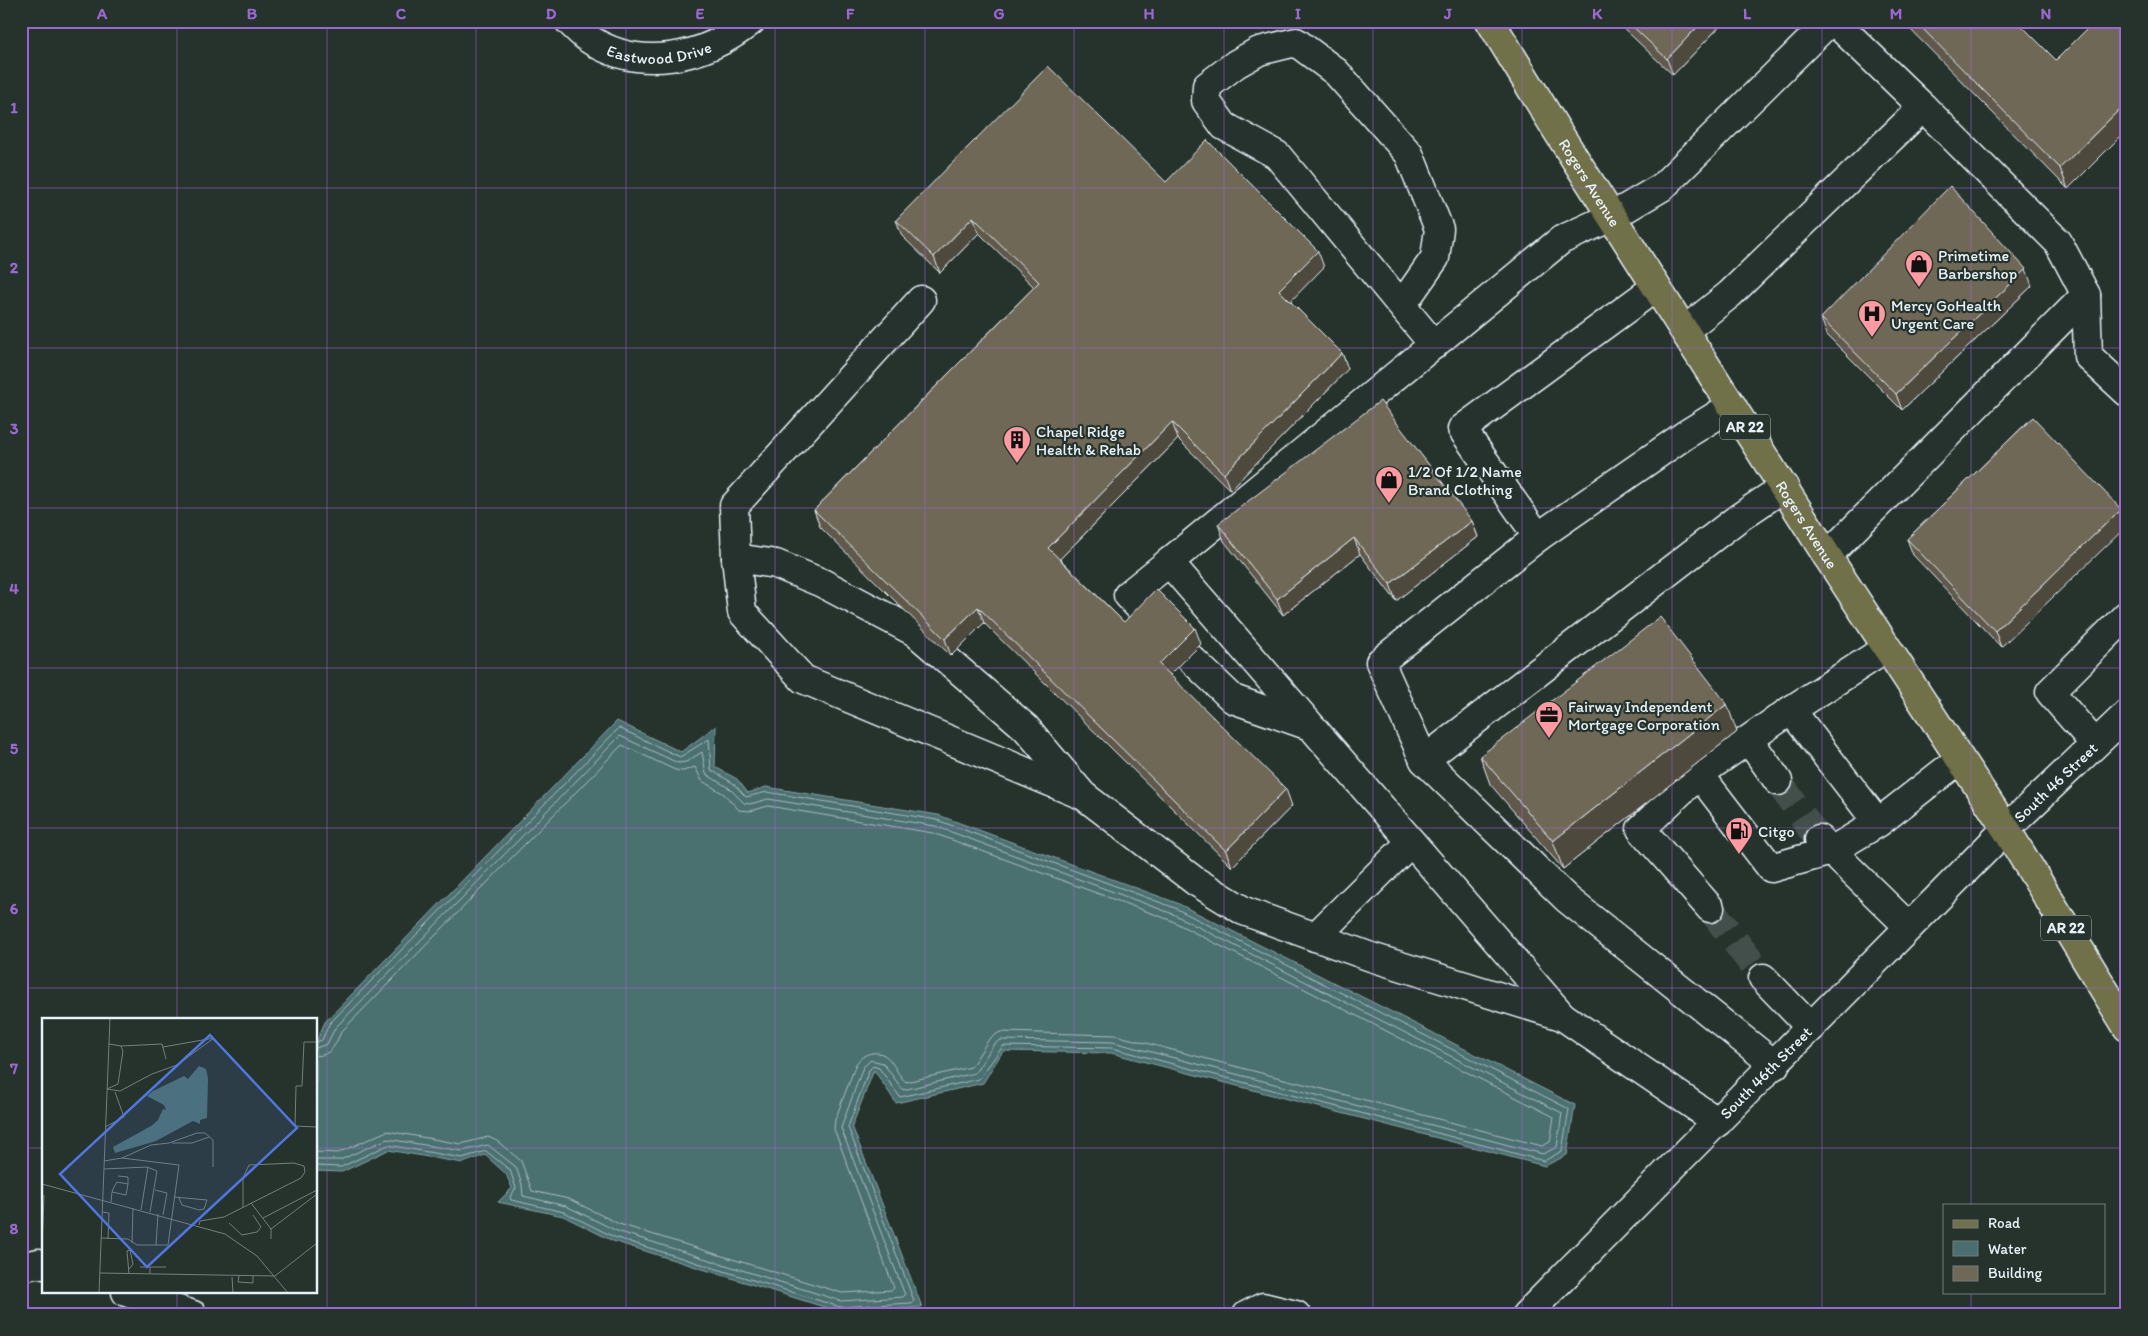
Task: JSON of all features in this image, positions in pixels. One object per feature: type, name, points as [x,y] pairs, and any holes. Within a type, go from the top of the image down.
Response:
[{"type":"main road","name":"Rogers Avenue","points":[[1490,21],[1611,217],[1685,330],[1827,556],[2006,829],[2127,1027]]},
{"type":"street","name":"Eastwood Drive","points":[[569,21],[589,39],[612,50],[636,56],[667,58],[694,53],[717,44],[751,21]]},
{"type":"street","points":[[1150,619],[1128,595],[1561,240],[1611,217],[1662,187],[1832,21],[1923,107],[2058,242],[2086,296],[2088,356],[2127,392]]},
{"type":"street","points":[[1402,305],[1435,258],[1439,229],[1409,154],[1336,72],[1296,42],[1259,51],[1236,64],[1207,86],[1206,101],[1224,126],[1277,156],[1434,345]]},
{"type":"street","points":[[1685,330],[1730,294],[1923,107]]},
{"type":"street","points":[[1538,537],[1462,429],[1656,287]]},
{"type":"street","points":[[1827,556],[2086,296]]},
{"type":"street","points":[[921,300],[734,506],[736,558],[742,612],[803,679],[1084,796]]},
{"type":"street","points":[[1732,406],[1538,537],[1380,662],[1424,760],[1567,899],[1774,1065]]},
{"type":"street","points":[[1424,760],[1737,519],[1784,487]]},
{"type":"street","points":[[736,558],[776,564],[822,583],[915,632],[1026,728],[1084,796],[1195,881],[1244,911],[1371,957],[1562,1016]]},
{"type":"street","points":[[1169,562],[1562,1016],[1718,1122]]},
{"type":"street","points":[[2095,744],[2050,692],[2127,615]]},
{"type":"street","points":[[1710,908],[1642,829],[1699,774],[1791,710],[1887,648]]},
{"type":"street","points":[[1188,657],[1232,699],[1310,726]]},
{"type":"street","points":[[1791,710],[1878,823]]},
{"type":"street","name":"South 46 Street","points":[[2006,829],[2127,714]]},
{"type":"street","points":[[1749,740],[1778,781]]},
{"type":"street","points":[[1699,774],[1771,868],[1823,844],[1878,823],[1960,759]]},
{"type":"street","name":"South 46th Street","points":[[1526,1315],[2006,829]]},
{"type":"street","points":[[1315,937],[1411,842]]},
{"type":"street","points":[[1823,844],[1909,926]]},
{"type":"street","points":[[1763,978],[1811,1028]]},
{"type":"street","points":[[21,1267],[39,1263],[42,1264]]},
{"type":"street","points":[[132,1294],[193,1315]]},
{"type":"street","points":[[1247,1315],[1263,1307],[1296,1315]]},
{"type":"water","points":[[617,721],[681,752],[716,726],[715,767],[737,779],[748,793],[766,787],[938,815],[1177,903],[1575,1105],[1567,1155],[1545,1166],[1111,1053],[1003,1051],[983,1083],[896,1103],[874,1070],[852,1126],[922,1307],[840,1312],[613,1241],[563,1216],[498,1202],[512,1188],[506,1174],[485,1155],[463,1163],[388,1150],[342,1172],[318,1171],[318,1038],[325,1022]]},
{"type":"building","points":[[1627,21],[1703,21],[1667,59]]},
{"type":"building","points":[[1915,21],[2017,21],[2056,60],[2095,21],[2127,21],[2127,102],[2060,168]]},
{"type":"building","name":"Chapel Ridge Health & Rehab","points":[[1048,66],[1166,182],[1207,140],[1318,251],[1279,290],[1342,353],[1224,474],[1172,422],[1048,548],[1124,622],[1156,589],[1195,628],[1159,664],[1286,789],[1226,851],[978,607],[945,639],[814,510],[1039,282],[973,217],[934,257],[896,220]]},
{"type":"building","points":[[1950,186],[2026,269],[1896,394],[1821,318]]},
{"type":"building","points":[[1380,401],[1472,521],[1390,584],[1354,538],[1277,599],[1218,524]]},
{"type":"building","points":[[2033,417],[2121,509],[1995,631],[1907,539]]},
{"type":"building","points":[[1660,617],[1727,704],[1553,841],[1480,756]]},
{"type":"tunnel","points":[[1778,781],[1816,836]]},
{"type":"tunnel","points":[[1710,908],[1763,978]]},
{"type":"place","name":"Primetime Barbershop","points":[[1919,288]]},
{"type":"place","name":"Mercy GoHealth Urgent Care","points":[[1872,338]]},
{"type":"place","name":"Chapel Ridge Health & Rehab","points":[[1017,464]]},
{"type":"place","name":"1/2 Of 1/2 Name Brand Clothing","points":[[1389,504]]},
{"type":"place","name":"Fairway Independent Mortgage Corporation","points":[[1549,739]]},
{"type":"place","name":"Citgo","points":[[1739,855]]}]
